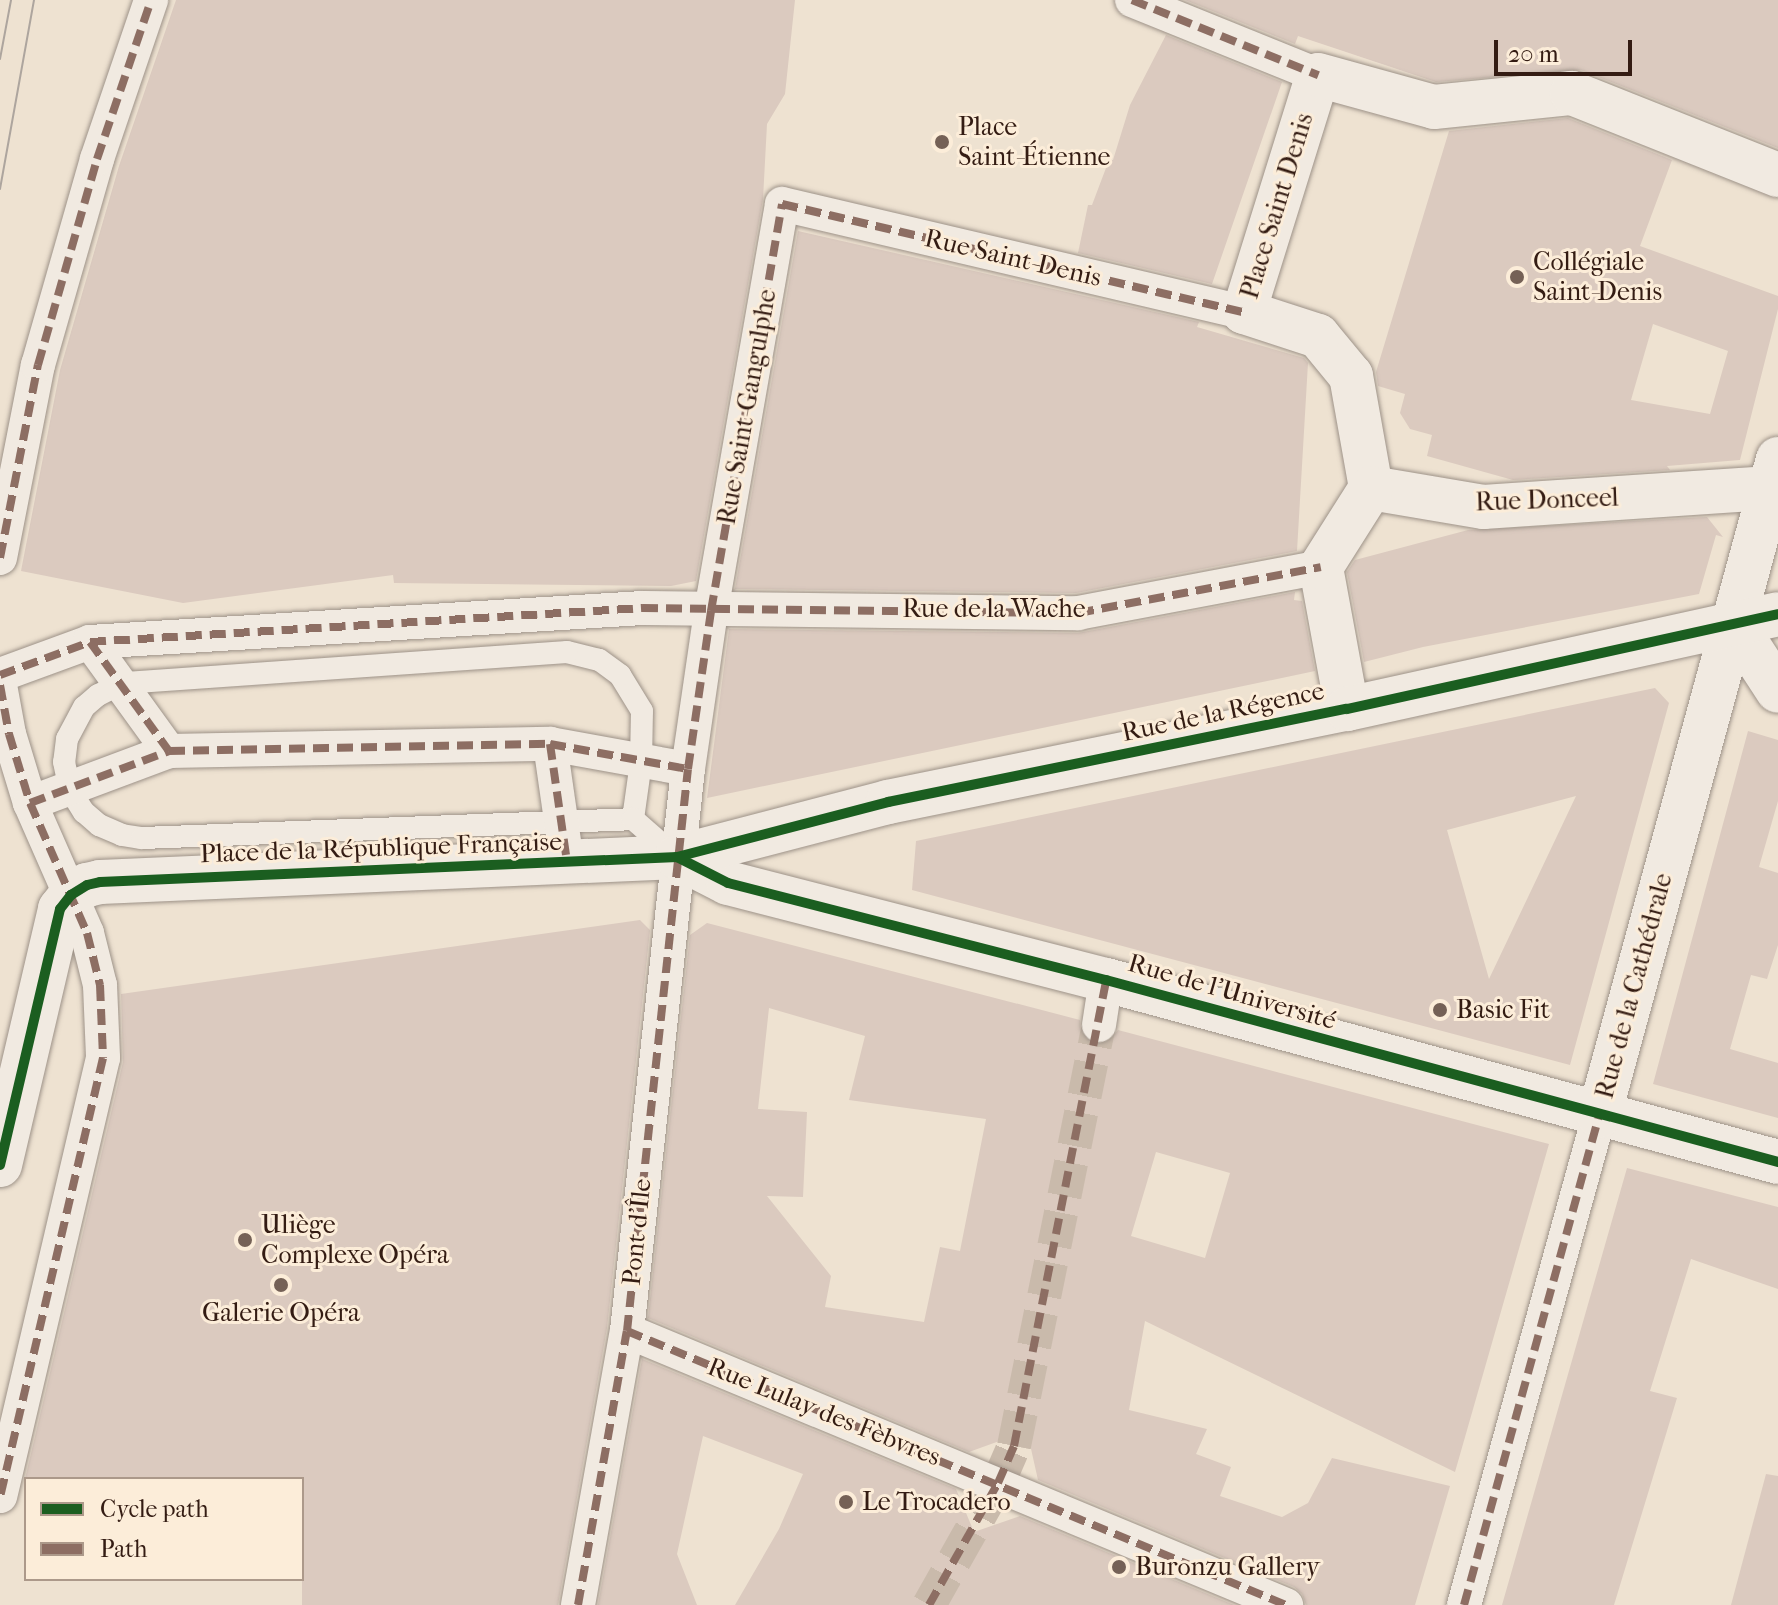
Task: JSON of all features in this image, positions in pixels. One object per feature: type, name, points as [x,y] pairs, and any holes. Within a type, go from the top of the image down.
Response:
[{"type":"street","points":[[0,558],[38,365],[97,159],[151,0]]},
{"type":"street","points":[[1132,0],[1318,75],[1368,75],[1434,107],[1572,93],[1778,175]]},
{"type":"street","name":"Place Saint Denis","points":[[1318,75],[1244,312],[1318,336],[1351,376],[1371,488]]},
{"type":"street","name":"Rue Saint-Denis","points":[[782,204],[1244,312]]},
{"type":"street","name":"Rue Saint-Gangulphe","points":[[711,611],[782,204]]},
{"type":"street","name":"Rue Donceel","points":[[1371,488],[1483,507],[1774,473]]},
{"type":"street","name":"Rue de la Cathédrale","points":[[1464,1605],[1774,473]]},
{"type":"street","points":[[1347,709],[1321,567],[1371,488]]},
{"type":"street","name":"Rue de la Wache","points":[[711,611],[979,609],[1078,613],[1321,567]]},
{"type":"street","points":[[0,675],[90,642],[642,608],[711,611],[677,857]]},
{"type":"street","name":"Rue de la Régence","points":[[677,857],[888,802],[1347,709],[1778,614]]},
{"type":"street","points":[[1733,622],[1778,691]]},
{"type":"street","points":[[90,642],[169,751]]},
{"type":"street","points":[[0,685],[9,734],[30,803],[79,890],[100,985],[103,1058],[0,1496]]},
{"type":"street","points":[[30,803],[169,751],[550,744],[688,769]]},
{"type":"street","points":[[550,744],[564,842]]},
{"type":"street","name":"Place de la République Française","points":[[79,890],[116,881],[564,842],[677,857]]},
{"type":"street","name":"Rue de l'Université","points":[[677,857],[728,883],[1106,980],[1778,1162]]},
{"type":"street","name":"Pont d'Île","points":[[578,1605],[627,1331],[677,857]]},
{"type":"street","points":[[0,1165],[60,909],[79,890]]},
{"type":"street","points":[[1099,1025],[1106,980]]},
{"type":"street","name":"Rue Lulay des Fèbvres","points":[[627,1331],[1286,1605]]},
{"type":"lane","points":[[567,652],[599,660],[620,675],[634,693],[642,711],[641,762],[633,819],[564,842],[142,838],[122,835],[99,825],[84,812],[70,790],[64,762],[67,739],[75,720],[98,695],[122,683],[567,652]]},
{"type":"lane","points":[[633,819],[677,857]]},
{"type":"building","points":[[176,0],[795,0],[785,94],[767,124],[763,199],[696,581],[671,586],[394,583],[393,575],[183,603],[21,571],[60,370],[119,166]]},
{"type":"building","points":[[1185,0],[1778,0],[1778,148],[1581,70],[1436,82],[1298,36],[1295,44]]},
{"type":"building","points":[[1166,35],[1282,82],[1212,284],[1078,253],[1088,205],[1092,205],[1109,160],[1113,160],[1130,105]]},
{"type":"building","name":"Collégiale Saint-Denis","points":[[1568,118],[1672,160],[1640,246],[1778,296],[1778,309],[1740,460],[1667,466],[1670,470],[1513,480],[1427,456],[1432,435],[1410,429],[1400,413],[1405,394],[1378,386],[1376,372],[1449,131]],"holes":[[[1653,324],[1728,351],[1710,414],[1631,400]]]},
{"type":"building","points":[[798,231],[1199,322],[1197,327],[1304,358],[1308,363],[1297,551],[1076,593],[735,589]]},
{"type":"building","points":[[1707,517],[1723,537],[1716,535],[1699,594],[1423,647],[1364,662],[1347,572],[1355,560],[1468,530]]},
{"type":"building","points":[[1295,592],[1294,600],[1302,601],[1315,671],[707,798],[729,629],[1078,633]]},
{"type":"building","points":[[1655,688],[1669,703],[1570,1065],[912,890],[916,841]],"holes":[[[1576,796],[1489,979],[1447,830]]]},
{"type":"building","points":[[1748,731],[1778,740],[1778,801],[1759,867],[1778,873],[1778,945],[1767,979],[1751,975],[1730,1049],[1778,1063],[1778,1118],[1653,1084]]},
{"type":"building","name":"Galerie Opéra","points":[[640,920],[650,930],[607,1328],[558,1605],[302,1605],[304,1477],[25,1477],[123,1062],[121,994]]},
{"type":"building","points":[[707,923],[1080,1020],[1081,1033],[1095,1045],[1107,1043],[1118,1030],[1549,1144],[1455,1472],[1145,1321],[1129,1410],[1207,1429],[1196,1454],[1231,1467],[1220,1496],[1282,1517],[1308,1503],[1332,1458],[1450,1486],[1415,1605],[1306,1605],[1302,1594],[1294,1587],[1038,1480],[1027,1431],[969,1452],[648,1318],[690,935]],"holes":[[[769,1008],[865,1036],[849,1100],[986,1119],[960,1251],[940,1247],[924,1322],[825,1307],[831,1276],[767,1196],[803,1197],[807,1112],[758,1109]],[[1156,1152],[1230,1173],[1205,1258],[1131,1236]]]},
{"type":"building","points":[[1627,1168],[1778,1207],[1778,1289],[1691,1259],[1650,1391],[1677,1398],[1614,1605],[1502,1605]]},
{"type":"building","points":[[642,1359],[956,1489],[974,1532],[1020,1516],[1234,1605],[735,1605],[779,1529],[803,1474],[703,1436],[677,1554],[697,1605],[598,1605]]},
{"type":"building","points":[[1766,1474],[1778,1476],[1778,1605],[1731,1605]]},
{"type":"tunnel","points":[[929,1605],[998,1483],[1014,1446],[1099,1025]]},
{"type":"tram line","points":[[0,59],[11,0]]},
{"type":"tram line","points":[[0,189],[34,0]]},
{"type":"marked path","points":[[0,558],[38,365],[97,159],[151,0]]},
{"type":"marked path","points":[[1132,0],[1318,75]]},
{"type":"marked path","points":[[578,1605],[627,1331],[688,769],[711,611],[782,204],[1244,312]]},
{"type":"marked path","points":[[0,675],[90,642],[642,608],[1078,613],[1321,567]]},
{"type":"marked path","points":[[90,642],[169,751]]},
{"type":"marked path","points":[[0,685],[9,734],[30,803],[87,933],[100,985],[103,1058],[0,1496]]},
{"type":"marked path","points":[[550,744],[567,862]]},
{"type":"marked path","points":[[30,803],[169,751],[550,744],[688,769]]},
{"type":"marked path","points":[[929,1605],[998,1483],[1014,1446],[1106,980]]},
{"type":"marked path","points":[[1464,1605],[1599,1116]]},
{"type":"marked path","points":[[627,1331],[1286,1605]]},
{"type":"cycle path","points":[[0,1165],[60,909],[71,895],[87,885],[677,857],[888,802],[1347,709],[1778,614]]},
{"type":"cycle path","points":[[677,857],[728,883],[1106,980],[1778,1162]]},
{"type":"place","name":"Place Saint-Étienne","points":[[942,142]]},
{"type":"place","name":"Collégiale Saint-Denis","points":[[1517,277]]},
{"type":"place","name":"Basic Fit","points":[[1440,1010]]},
{"type":"place","name":"Uliège Complexe Opéra","points":[[245,1240]]},
{"type":"place","name":"Galerie Opéra","points":[[281,1285]]},
{"type":"place","name":"Le Trocadero","points":[[846,1502]]},
{"type":"place","name":"Buronzu Gallery","points":[[1119,1567]]}]
